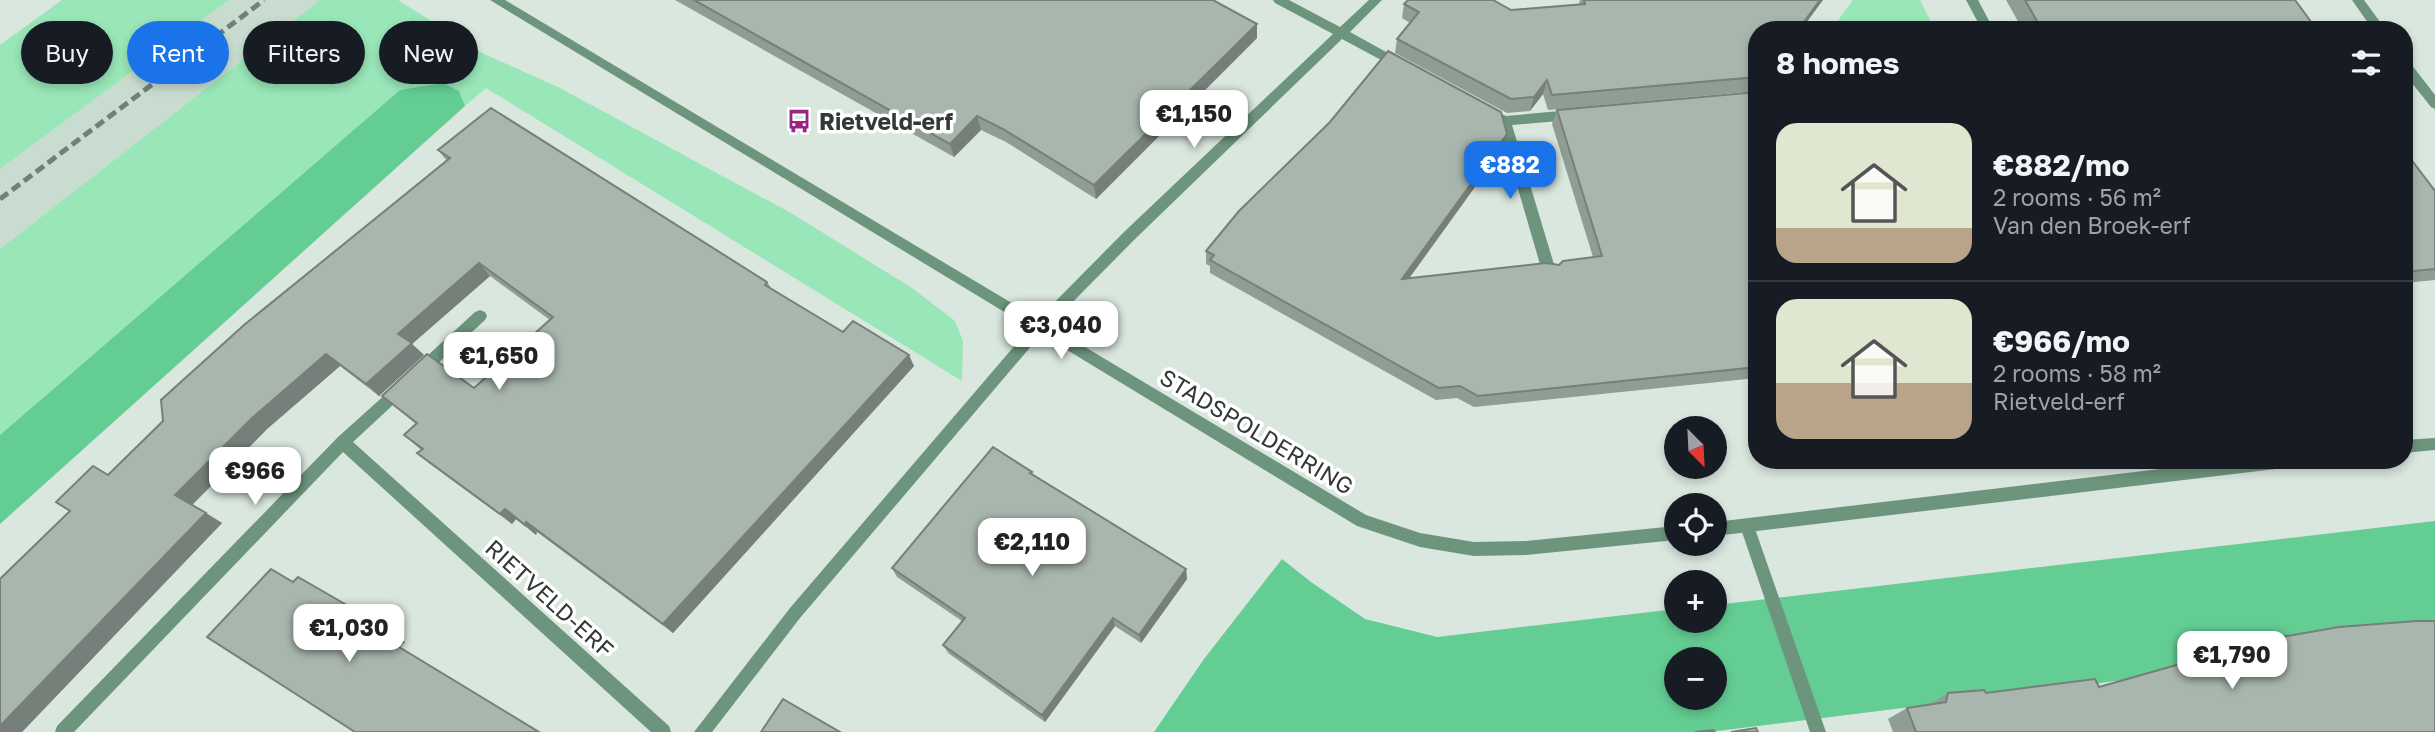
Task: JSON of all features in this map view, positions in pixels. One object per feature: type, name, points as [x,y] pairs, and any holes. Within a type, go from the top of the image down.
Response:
[{"type":"street","name":"STADSPOLDERRING","points":[[496,0],[1362,521],[1420,540],[1474,549],[1526,548],[1664,534]]},
{"type":"street","points":[[1279,0],[1410,71]]},
{"type":"street","points":[[702,732],[795,613],[1038,327],[1376,0]]},
{"type":"street","points":[[1972,0],[1983,21]]},
{"type":"street","points":[[2358,0],[2373,21]]},
{"type":"street","points":[[2413,75],[2435,104]]},
{"type":"street","points":[[1481,109],[1504,121],[1586,114]]},
{"type":"street","points":[[1504,121],[1549,271]]},
{"type":"street","points":[[63,732],[343,442],[480,316]]},
{"type":"street","name":"RIETVELD-ERF","points":[[343,442],[663,732]]},
{"type":"street","points":[[2413,446],[2435,444]]},
{"type":"street","points":[[1727,528],[2219,469]]},
{"type":"street","points":[[1747,526],[1818,731]]},
{"type":"shaded area","points":[[62,0],[229,0],[201,21],[127,21],[127,75],[0,169],[0,45],[21,30],[21,84],[113,84],[113,21],[33,21]]},
{"type":"shaded area","points":[[229,0],[320,0],[293,21],[243,21],[243,60],[229,71],[229,21],[201,21]]},
{"type":"shaded area","points":[[320,0],[398,0],[431,21],[379,21],[379,84],[437,84],[400,90],[0,435],[0,249],[212,84],[229,84],[229,71],[243,60],[243,84],[365,84],[365,21],[293,21]]},
{"type":"shaded area","points":[[1853,0],[1920,0],[1930,21],[1838,21]]},
{"type":"shaded area","points":[[478,50],[558,87],[791,213],[912,288],[955,321],[963,341],[962,381],[486,88],[465,106],[459,91],[445,84],[478,84]]},
{"type":"shaded area","points":[[127,75],[127,84],[212,84],[0,249],[0,169]]},
{"type":"shaded area","points":[[445,84],[459,91],[465,106],[0,524],[0,435],[400,90]]},
{"type":"shaded area","points":[[2435,521],[2435,637],[2057,689],[1709,732],[1154,732],[1204,659],[1282,559],[1365,619],[1437,637],[1664,610],[1664,633],[1727,633],[1727,604]]},
{"type":"building","points":[[694,0],[1213,0],[1257,24],[1094,185],[977,116],[950,144]]},
{"type":"building","points":[[1408,0],[1493,0],[1511,10],[1585,4],[1584,0],[1820,0],[1805,21],[1748,21],[1748,78],[1552,95],[1547,80],[1534,97],[1511,99],[1397,39],[1419,12],[1404,4]]},
{"type":"building","points":[[2025,0],[2295,0],[2310,21],[2037,21]]},
{"type":"building","points":[[1388,51],[1501,112],[1507,134],[1402,279],[1546,263],[1559,265],[1563,261],[1602,256],[1557,110],[1748,93],[1748,368],[1478,396],[1460,386],[1439,388],[1210,260],[1214,255],[1206,251],[1239,211],[1330,122]]},
{"type":"building","points":[[491,108],[767,282],[765,285],[843,332],[853,321],[909,355],[663,624],[526,522],[525,525],[505,509],[500,514],[417,453],[423,449],[404,435],[417,423],[382,396],[427,354],[474,388],[553,317],[479,263],[398,334],[412,343],[366,384],[326,354],[252,418],[175,495],[206,513],[0,726],[0,579],[70,511],[56,502],[93,466],[108,475],[163,421],[161,400],[244,325],[450,158],[438,150]]},
{"type":"building","points":[[2413,162],[2435,191],[2435,269],[2413,271]]},
{"type":"building","points":[[993,447],[1032,472],[1030,473],[1186,569],[1139,635],[1113,618],[1042,715],[943,645],[965,618],[892,568]]},
{"type":"building","points":[[271,569],[293,582],[298,577],[357,611],[391,633],[386,639],[539,732],[355,732],[207,637]]},
{"type":"building","points":[[2435,621],[2435,732],[1916,732],[1907,708],[1946,702],[1948,693],[1984,690],[1986,693],[2095,679],[2099,687],[2201,658],[2200,655],[2264,640],[2339,627]]},
{"type":"building","points":[[783,699],[840,732],[761,732]]},
{"type":"building","points":[[1756,728],[1758,732],[1731,732]]},
{"type":"railway","points":[[0,199],[264,0]]},
{"type":"place","name":"Rietveld-erf","points":[[799,121]]}]
